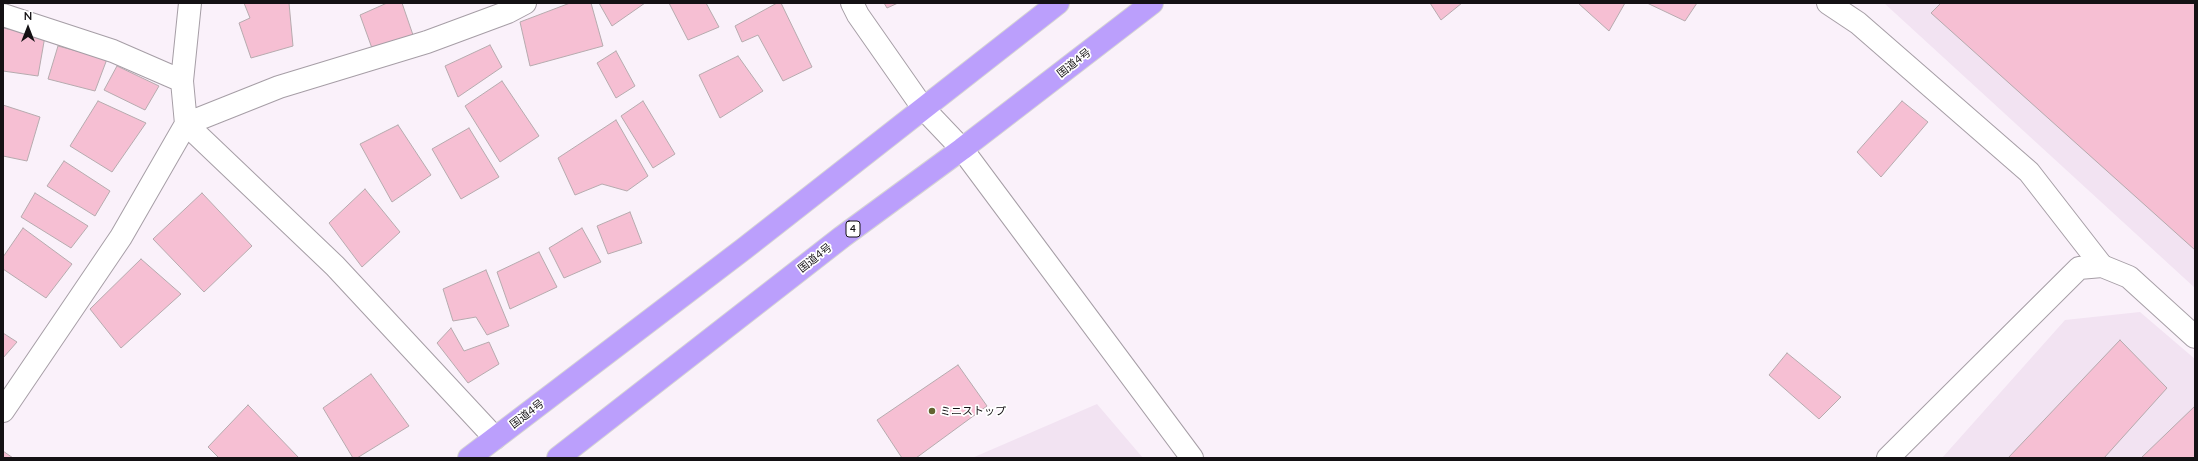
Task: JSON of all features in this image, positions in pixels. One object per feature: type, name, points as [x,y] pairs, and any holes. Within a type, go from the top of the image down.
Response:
[{"type":"highway","name":"国道4号","points":[[470,458],[745,248],[1058,3]]},
{"type":"highway","name":"国道4号","points":[[558,458],[842,237],[962,149],[1152,3]]},
{"type":"street","points":[[3,412],[121,237],[186,124],[182,81],[190,3]]},
{"type":"street","points":[[186,124],[279,87],[426,42],[508,12],[525,3]]},
{"type":"street","points":[[852,3],[858,15],[923,108],[962,149],[1192,458]]},
{"type":"street","points":[[1828,3],[1858,23],[2029,172],[2102,266]]},
{"type":"street","points":[[3,15],[114,51],[182,81]]},
{"type":"street","points":[[186,124],[335,266],[495,438]]},
{"type":"street","points":[[1888,458],[2079,268],[2102,266],[2128,277],[2195,337]]},
{"type":"shaded area","points":[[1884,3],[2195,3],[2195,288]]},
{"type":"shaded area","points":[[2140,312],[2195,359],[2195,458],[1942,458],[2065,320]]},
{"type":"shaded area","points":[[1097,404],[1143,458],[972,458]]},
{"type":"building","points":[[244,3],[289,3],[293,46],[251,58],[239,23],[250,18]]},
{"type":"building","points":[[387,3],[402,3],[413,35],[373,51],[360,15]]},
{"type":"building","points":[[570,3],[591,3],[603,46],[530,66],[520,22]]},
{"type":"building","points":[[599,3],[645,3],[612,26]]},
{"type":"building","points":[[669,3],[706,3],[719,27],[688,40]]},
{"type":"building","points":[[777,3],[781,3],[812,67],[783,81],[758,35],[742,42],[735,26]]},
{"type":"building","points":[[884,3],[898,3],[887,8]]},
{"type":"building","points":[[1430,3],[1462,3],[1441,20]]},
{"type":"building","points":[[1578,3],[1625,3],[1609,31]]},
{"type":"building","points":[[1647,3],[1697,3],[1685,21]]},
{"type":"building","points":[[1941,3],[2195,3],[2195,250],[1931,13]]},
{"type":"building","points":[[3,28],[45,36],[38,76],[3,71]]},
{"type":"building","points":[[490,45],[502,67],[458,97],[445,66]]},
{"type":"building","points":[[58,46],[107,59],[95,91],[48,79]]},
{"type":"building","points":[[616,51],[635,86],[616,98],[597,63]]},
{"type":"building","points":[[738,56],[763,91],[720,118],[699,75]]},
{"type":"building","points":[[117,66],[159,86],[145,110],[104,90]]},
{"type":"building","points":[[502,81],[539,136],[500,162],[465,106]]},
{"type":"building","points":[[98,101],[146,123],[112,172],[70,146]]},
{"type":"building","points":[[643,101],[675,154],[653,168],[621,116]]},
{"type":"building","points":[[1902,101],[1928,122],[1881,177],[1857,152]]},
{"type":"building","points":[[3,105],[40,117],[27,161],[3,156]]},
{"type":"building","points":[[616,120],[648,176],[627,191],[602,184],[575,195],[558,158]]},
{"type":"building","points":[[398,125],[431,175],[392,202],[360,144]]},
{"type":"building","points":[[469,128],[499,177],[461,199],[432,149]]},
{"type":"building","points":[[64,161],[110,191],[95,216],[47,186]]},
{"type":"building","points":[[365,189],[400,232],[362,267],[329,223]]},
{"type":"building","points":[[35,193],[88,226],[71,248],[21,217]]},
{"type":"building","points":[[202,193],[252,246],[204,292],[153,239]]},
{"type":"building","points":[[630,212],[642,243],[608,254],[597,226]]},
{"type":"building","points":[[23,228],[72,264],[46,298],[3,269],[3,257]]},
{"type":"building","points":[[582,228],[601,262],[564,278],[549,248]]},
{"type":"building","points":[[539,252],[557,287],[510,309],[497,272]]},
{"type":"building","points":[[141,259],[181,294],[121,348],[90,309]]},
{"type":"building","points":[[486,270],[509,326],[487,335],[476,317],[453,321],[443,289]]},
{"type":"building","points":[[451,328],[464,351],[489,342],[499,364],[468,383],[437,343]]},
{"type":"building","points":[[3,333],[17,342],[3,358]]},
{"type":"building","points":[[2120,340],[2167,388],[2104,458],[2008,458]]},
{"type":"building","points":[[1787,353],[1841,397],[1819,419],[1769,375]]},
{"type":"building","points":[[958,365],[987,406],[916,458],[902,458],[877,420]]},
{"type":"building","points":[[371,374],[409,426],[357,458],[353,458],[323,408]]},
{"type":"building","points":[[248,405],[299,458],[219,458],[208,447]]},
{"type":"building","points":[[2195,406],[2195,458],[2141,458]]},
{"type":"building","points":[[3,451],[13,458],[3,458]]},
{"type":"place","name":"ミニストップ","points":[[932,411]]}]
